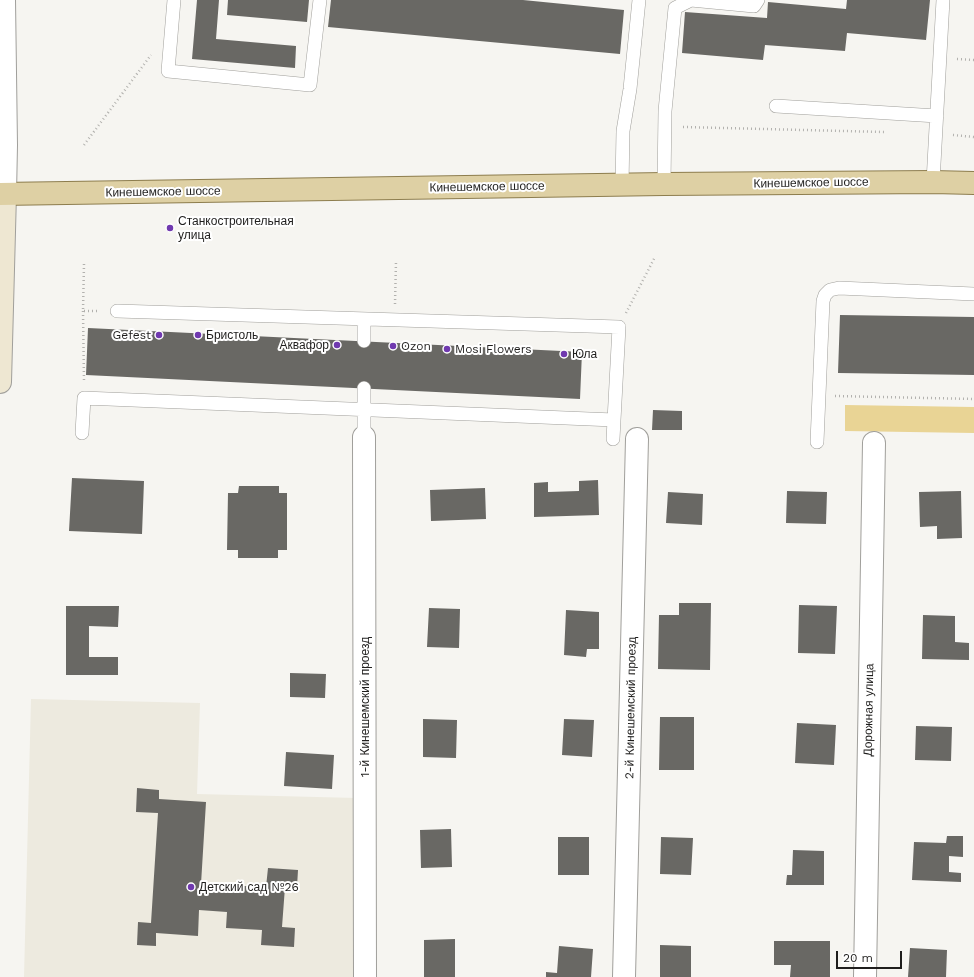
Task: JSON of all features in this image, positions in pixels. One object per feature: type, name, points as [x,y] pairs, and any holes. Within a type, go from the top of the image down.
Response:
[{"type":"main road","name":"Кинешемское шоссе","points":[[2,194],[664,184],[974,183]]},
{"type":"main road","points":[[0,382],[2,194]]},
{"type":"street","points":[[2,194],[6,145],[4,0]]},
{"type":"street","name":"1-й Кинешемский проезд","points":[[364,437],[365,977]]},
{"type":"street","name":"2-й Кинешемский проезд","points":[[624,977],[637,439]]},
{"type":"street","name":"Дорожная улица","points":[[865,977],[874,443]]},
{"type":"lane","points":[[174,0],[168,71],[310,85],[320,0]]},
{"type":"lane","points":[[622,185],[623,130],[630,89],[639,0]]},
{"type":"lane","points":[[664,184],[665,111],[675,8],[691,0],[754,6],[758,0]]},
{"type":"lane","points":[[933,182],[943,0]]},
{"type":"lane","points":[[776,106],[937,116]]},
{"type":"lane","points":[[817,442],[823,301],[825,295],[830,290],[839,288],[974,294]]},
{"type":"lane","points":[[117,311],[619,327],[613,439]]},
{"type":"lane","points":[[364,319],[364,342]]},
{"type":"lane","points":[[364,388],[364,437]]},
{"type":"lane","points":[[82,434],[84,398],[614,420]]},
{"type":"path","points":[[84,144],[172,26]]},
{"type":"path","points":[[680,126],[888,132]]},
{"type":"path","points":[[936,134],[974,137]]},
{"type":"path","points":[[619,327],[655,257]]},
{"type":"path","points":[[394,320],[396,261]]},
{"type":"path","points":[[84,264],[84,398]]},
{"type":"path","points":[[84,311],[117,311]]},
{"type":"path","points":[[819,396],[974,399]]},
{"type":"shaded area","points":[[845,405],[974,407],[974,433],[845,431]]},
{"type":"shaded area","name":"Детский сад №26","points":[[31,699],[200,703],[197,794],[357,798],[356,977],[24,977]]},
{"type":"building","points":[[197,0],[219,0],[216,39],[296,46],[295,68],[192,59]]},
{"type":"building","points":[[228,0],[309,0],[307,22],[227,15]]},
{"type":"building","points":[[331,0],[523,0],[624,10],[620,54],[328,27]]},
{"type":"building","points":[[847,0],[930,0],[926,40],[847,33],[845,51],[765,45],[763,60],[682,53],[685,12],[767,18],[768,2],[846,9]]},
{"type":"building","points":[[840,315],[974,317],[974,375],[838,373]]},
{"type":"building","points":[[88,328],[582,352],[580,399],[86,375]]},
{"type":"building","points":[[653,410],[682,411],[682,430],[652,430]]},
{"type":"building","points":[[72,478],[144,481],[142,534],[69,531]]},
{"type":"building","points":[[598,480],[599,515],[534,517],[534,483],[548,482],[548,492],[579,491],[579,481]]},
{"type":"building","points":[[239,486],[279,486],[279,493],[287,493],[287,550],[278,550],[278,558],[238,558],[238,550],[227,550],[228,493],[238,493]]},
{"type":"building","points":[[485,488],[486,519],[431,521],[430,490]]},
{"type":"building","points":[[787,491],[827,492],[826,524],[786,523]]},
{"type":"building","points":[[961,491],[962,538],[937,539],[937,526],[920,527],[919,492]]},
{"type":"building","points":[[668,492],[703,494],[702,525],[666,523]]},
{"type":"building","points":[[679,603],[711,603],[710,670],[658,669],[659,615],[679,615]]},
{"type":"building","points":[[799,605],[837,606],[835,654],[798,653]]},
{"type":"building","points":[[66,606],[119,606],[118,627],[89,626],[89,657],[118,657],[118,675],[66,675]]},
{"type":"building","points":[[429,608],[460,609],[459,648],[427,647]]},
{"type":"building","points":[[566,610],[599,612],[599,649],[587,649],[586,657],[564,655]]},
{"type":"building","points":[[923,615],[955,616],[955,642],[969,643],[969,660],[922,659]]},
{"type":"building","points":[[290,673],[326,674],[325,698],[290,697]]},
{"type":"building","points":[[660,717],[694,717],[694,770],[659,770]]},
{"type":"building","points":[[423,719],[457,720],[456,758],[423,757]]},
{"type":"building","points":[[564,719],[594,720],[592,757],[562,755]]},
{"type":"building","points":[[797,723],[836,725],[834,765],[795,763]]},
{"type":"building","points":[[916,726],[952,727],[951,761],[915,760]]},
{"type":"building","points":[[286,752],[334,755],[332,789],[284,786]]},
{"type":"building","points":[[137,788],[159,790],[159,799],[206,802],[201,884],[266,887],[268,868],[298,870],[297,887],[285,887],[282,927],[295,928],[294,947],[261,945],[262,930],[226,928],[227,912],[199,910],[198,936],[156,933],[156,946],[137,945],[138,922],[151,923],[158,813],[136,812]]},
{"type":"building","points":[[451,829],[452,867],[421,868],[420,830]]},
{"type":"building","points":[[947,836],[963,836],[963,857],[949,856],[949,872],[961,873],[961,882],[912,880],[914,842],[946,843]]},
{"type":"building","points":[[558,837],[589,837],[589,875],[558,875]]},
{"type":"building","points":[[661,837],[693,838],[691,875],[660,874]]},
{"type":"building","points":[[793,850],[824,851],[824,885],[786,885],[787,875],[792,875]]},
{"type":"building","points":[[455,939],[455,977],[424,977],[424,940]]},
{"type":"building","points":[[774,941],[830,941],[830,977],[790,977],[791,965],[774,965]]},
{"type":"building","points":[[660,945],[691,946],[691,977],[660,977]]},
{"type":"building","points":[[559,946],[593,949],[591,977],[546,977],[546,972],[557,973]]},
{"type":"building","points":[[910,948],[947,950],[946,977],[908,977]]},
{"type":"place","name":"Станкостроительная улица","points":[[170,228]]},
{"type":"place","name":"Gefest","points":[[159,335]]},
{"type":"place","name":"Бристоль","points":[[198,335]]},
{"type":"place","name":"Аквафор","points":[[337,345]]},
{"type":"place","name":"Ozon","points":[[393,346]]},
{"type":"place","name":"Mosi Flowers","points":[[447,349]]},
{"type":"place","name":"Юла","points":[[564,354]]},
{"type":"place","name":"Детский сад №26","points":[[191,887]]}]
